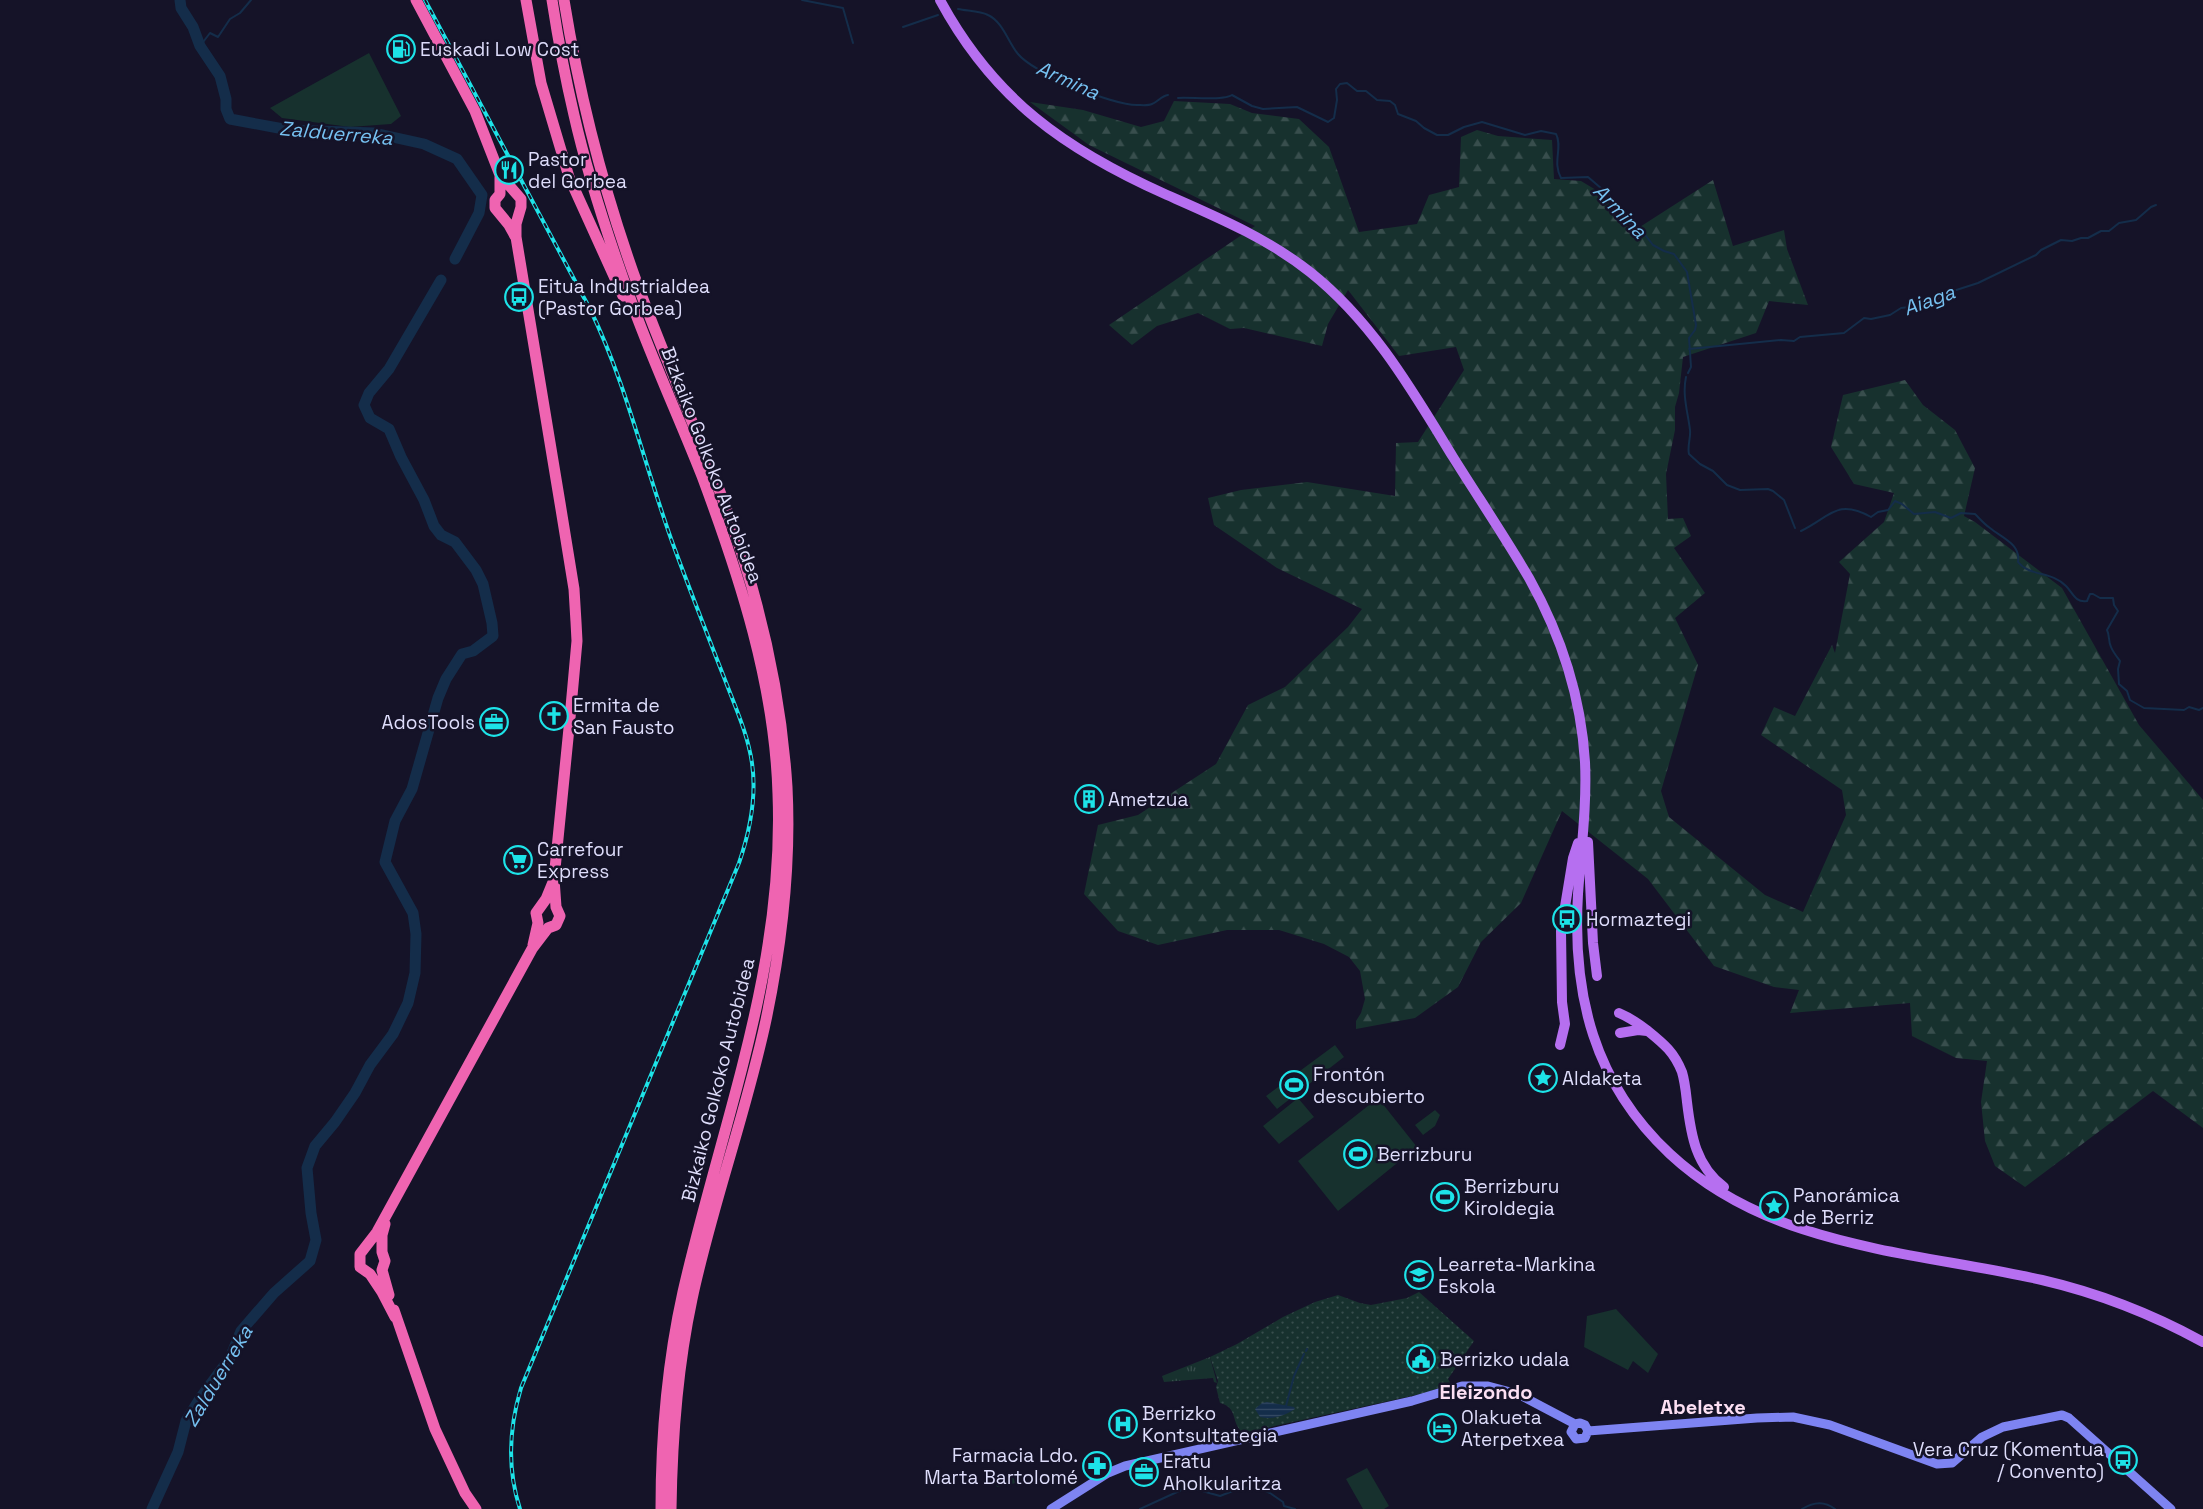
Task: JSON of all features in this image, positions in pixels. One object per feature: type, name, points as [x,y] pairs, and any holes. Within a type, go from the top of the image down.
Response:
[{"type":"highway","points":[[416,0],[475,111],[500,175],[513,192],[519,196],[522,203],[518,213],[516,238],[574,589],[576,622],[572,691],[554,879],[559,921],[556,925],[543,926]]},
{"type":"highway","points":[[526,0],[541,83],[569,177],[660,376]]},
{"type":"highway","name":"Bizkaiko Golkoko Autobidea","points":[[552,0],[574,117],[593,186],[631,299],[660,376],[701,475],[728,549],[762,664],[775,750],[779,850],[766,965],[754,1025],[689,1268],[674,1340],[662,1427],[661,1509]]},
{"type":"highway","name":"Bizkaiko Golkoko Autobidea","points":[[564,0],[587,118],[617,223],[652,321],[730,518],[760,617],[778,697],[787,790],[788,848],[784,903],[776,967],[765,1023],[713,1212],[684,1342],[677,1383],[672,1445],[672,1509]]},
{"type":"highway","points":[[572,0],[575,54]]},
{"type":"highway","points":[[500,175],[500,194],[495,204],[497,212],[509,224],[516,238]]},
{"type":"highway","points":[[500,194],[506,191],[513,192]]},
{"type":"highway","points":[[501,216],[510,217],[518,213]]},
{"type":"highway","points":[[543,926],[536,912],[546,899],[554,879]]},
{"type":"highway","points":[[540,906],[551,904],[556,907]]},
{"type":"highway","points":[[395,1317],[370,1274],[362,1271],[358,1263],[360,1254],[366,1248],[387,1214],[543,926]]},
{"type":"highway","points":[[387,1214],[382,1236],[382,1252],[386,1261],[382,1270],[395,1317],[435,1428],[465,1493],[476,1509]]},
{"type":"highway","points":[[366,1248],[374,1247],[382,1252]]},
{"type":"highway","points":[[370,1274],[382,1270]]},
{"type":"main road","points":[[940,0],[961,36],[987,72],[1035,119],[1073,147],[1116,171],[1216,216],[1276,247],[1332,290],[1374,336],[1397,367],[1528,576],[1557,634],[1577,698],[1582,732],[1593,943],[1597,976]]},
{"type":"main road","points":[[1585,804],[1578,899],[1578,960],[1581,990],[1592,1035],[1612,1079],[1640,1122],[1673,1156],[1720,1192],[1804,1229],[1840,1241],[1881,1251],[2031,1278],[2085,1292],[2134,1309],[2203,1342]]},
{"type":"main road","points":[[1560,1045],[1564,1024],[1561,931],[1573,858],[1583,828]]},
{"type":"main road","points":[[1619,1013],[1643,1026],[1664,1044],[1680,1068],[1685,1087],[1694,1146],[1701,1163],[1716,1181],[1743,1198],[1753,1208]]},
{"type":"main road","points":[[1620,1033],[1638,1030],[1647,1031]]},
{"type":"street","points":[[1051,1509],[1101,1477],[1125,1466],[1412,1401],[1462,1386],[1501,1388],[1518,1394],[1575,1424],[1582,1423],[1587,1426],[1588,1431],[1585,1438],[1576,1439],[1571,1432],[1575,1424]]},
{"type":"street","points":[[1588,1431],[1793,1417],[1830,1425],[1937,1464],[1952,1463],[1982,1438],[2002,1427],[2062,1415],[2069,1418],[2171,1509]]},
{"type":"green space","points":[[369,53],[401,116],[391,124],[350,127],[282,118],[270,108]]},
{"type":"green space","points":[[1174,101],[1230,104],[1252,113],[1299,119],[1329,147],[1359,232],[1417,224],[1429,195],[1459,187],[1461,137],[1477,130],[1498,136],[1552,140],[1554,179],[1581,181],[1601,193],[1632,232],[1713,180],[1733,246],[1784,230],[1787,249],[1808,305],[1769,301],[1756,333],[1683,357],[1679,393],[1675,407],[1675,430],[1666,474],[1668,519],[1683,518],[1691,536],[1674,548],[1705,593],[1675,618],[1698,665],[1661,791],[1669,817],[1765,895],[1803,912],[1846,815],[1842,790],[1761,735],[1774,707],[1795,716],[1832,645],[1835,653],[1850,574],[1839,562],[1884,522],[1894,493],[1854,484],[1831,447],[1843,395],[1905,380],[1923,405],[1955,430],[1975,468],[1964,516],[1975,522],[2062,588],[2139,725],[2203,800],[2203,1128],[2153,1091],[2025,1187],[1995,1166],[1985,1141],[1981,1102],[1987,1061],[1956,1058],[1912,1036],[1910,1003],[1790,1013],[1799,990],[1774,987],[1714,966],[1648,879],[1562,811],[1521,903],[1481,942],[1458,987],[1415,1018],[1356,1029],[1356,1021],[1361,1013],[1365,999],[1360,971],[1349,957],[1324,944],[1279,930],[1227,930],[1158,945],[1118,931],[1084,894],[1098,825],[1138,815],[1216,764],[1248,705],[1285,687],[1348,627],[1362,609],[1277,568],[1214,525],[1208,498],[1241,490],[1307,482],[1395,496],[1396,443],[1418,442],[1464,370],[1456,347],[1399,356],[1348,290],[1328,324],[1322,346],[1244,328],[1230,329],[1198,313],[1157,326],[1132,345],[1109,325],[1255,226],[1089,145],[1030,102],[1083,110],[1141,127],[1164,121]]},
{"type":"green space","name":"Frontón descubierto","points":[[1335,1045],[1344,1057],[1277,1109],[1266,1096]]},
{"type":"green space","points":[[1298,1098],[1314,1117],[1279,1144],[1263,1126]]},
{"type":"green space","name":"Berrizburu","points":[[1378,1098],[1417,1147],[1338,1211],[1298,1161]]},
{"type":"green space","points":[[1435,1110],[1440,1115],[1435,1126],[1423,1135],[1415,1125]]},
{"type":"green space","points":[[1419,1292],[1474,1341],[1448,1379],[1451,1384],[1425,1393],[1243,1433],[1239,1429],[1230,1408],[1220,1403],[1216,1387],[1218,1381],[1210,1357],[1237,1344],[1283,1317],[1315,1302],[1338,1295],[1371,1305],[1407,1298]]},
{"type":"green space","points":[[1616,1309],[1658,1354],[1648,1373],[1633,1361],[1628,1370],[1584,1347],[1587,1316]]},
{"type":"green space","points":[[1210,1357],[1217,1383],[1214,1382],[1213,1378],[1164,1382],[1162,1376]]},
{"type":"green space","points":[[1367,1468],[1389,1506],[1384,1509],[1363,1509],[1346,1479]]},
{"type":"green space","points":[[1010,1472],[1016,1483],[997,1487],[993,1479]]},
{"type":"water","points":[[1267,1402],[1294,1407],[1295,1409],[1278,1417],[1260,1417],[1255,1409],[1262,1403]]},
{"type":"waterway","name":"Zalduerreka","points":[[180,0],[181,8],[193,27],[200,46],[220,76],[226,99],[226,109],[230,119],[289,130],[374,133],[424,144],[457,159],[482,195],[479,213],[455,259]]},
{"type":"waterway","name":"Armina","points":[[200,46],[210,33],[218,37],[230,19],[240,13],[251,0]]},
{"type":"waterway","name":"Armina","points":[[802,0],[843,8],[853,43]]},
{"type":"waterway","name":"Armina","points":[[958,9],[981,13],[993,18],[998,22],[1014,49],[1027,62],[1074,87],[1125,104],[1150,105],[1168,95]]},
{"type":"waterway","name":"Armina","points":[[903,27],[938,15]]},
{"type":"waterway","name":"Armina","points":[[1178,98],[1215,98],[1232,95],[1252,106],[1263,109],[1297,107],[1328,122],[1334,118],[1337,100],[1336,89],[1340,84],[1347,83],[1357,91],[1366,91],[1377,100],[1390,101],[1395,105],[1398,114],[1416,121],[1437,135],[1448,135],[1464,127],[1482,122],[1525,135],[1541,131],[1556,134],[1558,139],[1557,166],[1561,178],[1588,177],[1609,195],[1627,222],[1646,236],[1653,245],[1674,254],[1687,272],[1696,325],[1689,338],[1691,367],[1688,373]]},
{"type":"waterway","name":"Aiaga","points":[[1689,349],[1781,340],[1794,341],[1800,337],[1844,333],[1864,318],[1871,319],[1890,315],[1901,308],[1927,305],[1947,293],[1978,283],[2036,255],[2041,250],[2061,240],[2072,241],[2088,238],[2101,231],[2109,231],[2119,223],[2136,220],[2156,205]]},
{"type":"waterway","points":[[152,1509],[178,1452],[186,1421],[230,1358],[241,1331],[274,1293],[310,1261],[316,1240],[311,1213],[307,1168],[315,1146],[335,1122],[355,1093],[370,1065],[393,1034],[408,1003],[415,973],[416,934],[413,913],[385,862],[395,821],[412,789],[438,698],[446,679],[462,654],[473,651],[493,636],[483,584],[476,570],[455,542],[441,535],[434,526],[424,500],[401,457],[389,429],[370,418],[364,405],[369,393],[389,369],[441,280]]},
{"type":"waterway","name":"Armina","points":[[1686,377],[1685,397],[1690,433],[1689,454],[1700,464],[1713,471],[1727,485],[1740,490],[1768,489],[1773,491],[1784,500],[1795,528]]},
{"type":"waterway","name":"Armina","points":[[1801,531],[1842,509],[1850,509],[1871,517],[1878,512],[1888,510],[1895,501],[1914,514],[1935,512],[1951,518],[1961,513],[1975,514],[1986,525],[2014,546],[2017,550],[2018,562],[2023,567],[2060,581],[2080,600],[2087,601],[2090,594],[2100,598],[2113,598],[2114,605],[2118,611],[2107,630],[2111,647],[2120,661],[2118,669],[2119,684],[2127,691],[2130,700],[2144,708],[2184,710],[2189,707],[2199,710],[2203,708]]},
{"type":"waterway","points":[[1286,1406],[1294,1376],[1304,1354]]},
{"type":"waterway","points":[[1140,1509],[1188,1487],[1220,1496],[1238,1489],[1257,1487],[1283,1502],[1284,1506],[1295,1509]]},
{"type":"waterway","points":[[1802,1509],[1819,1503],[1835,1509]]},
{"type":"railway","points":[[425,0],[590,309],[603,338],[615,367],[674,547],[742,724],[752,763],[754,789],[746,839],[739,863],[521,1388],[514,1418],[511,1449],[513,1479],[520,1509]]},
{"type":"place","name":"Euskadi Low Cost","points":[[401,49]]},
{"type":"place","name":"Pastor del Gorbea","points":[[509,170]]},
{"type":"place","name":"Eitua Industrialdea (Pastor Gorbea)","points":[[519,297]]},
{"type":"place","name":"Ermita de San Fausto","points":[[554,716]]},
{"type":"place","name":"AdosTools","points":[[494,722]]},
{"type":"place","name":"Ametzua","points":[[1089,799]]},
{"type":"place","name":"Carrefour Express","points":[[518,860]]},
{"type":"place","name":"Hormaztegi","points":[[1567,919]]},
{"type":"place","name":"Aldaketa","points":[[1543,1078]]},
{"type":"place","name":"Frontón descubierto","points":[[1294,1085]]},
{"type":"place","name":"Berrizburu","points":[[1358,1154]]},
{"type":"place","name":"Berrizburu Kiroldegia","points":[[1445,1197]]},
{"type":"place","name":"Panorámica de Berriz","points":[[1774,1206]]},
{"type":"place","name":"Learreta-Markina Eskola","points":[[1419,1275]]},
{"type":"place","name":"Berrizko udala","points":[[1421,1359]]},
{"type":"place","name":"Berrizko Kontsultategia","points":[[1123,1424]]},
{"type":"place","name":"Olakueta Aterpetxea","points":[[1442,1428]]},
{"type":"place","name":"Vera Cruz (Komentua / Convento)","points":[[2123,1460]]},
{"type":"place","name":"Farmacia Ldo. Marta Bartolomé","points":[[1097,1466]]},
{"type":"place","name":"Eratu Aholkularitza","points":[[1144,1472]]},
{"type":"district","name":"Eleizondo","points":[[1486,1392]]},
{"type":"district","name":"Abeletxe","points":[[1703,1407]]}]
